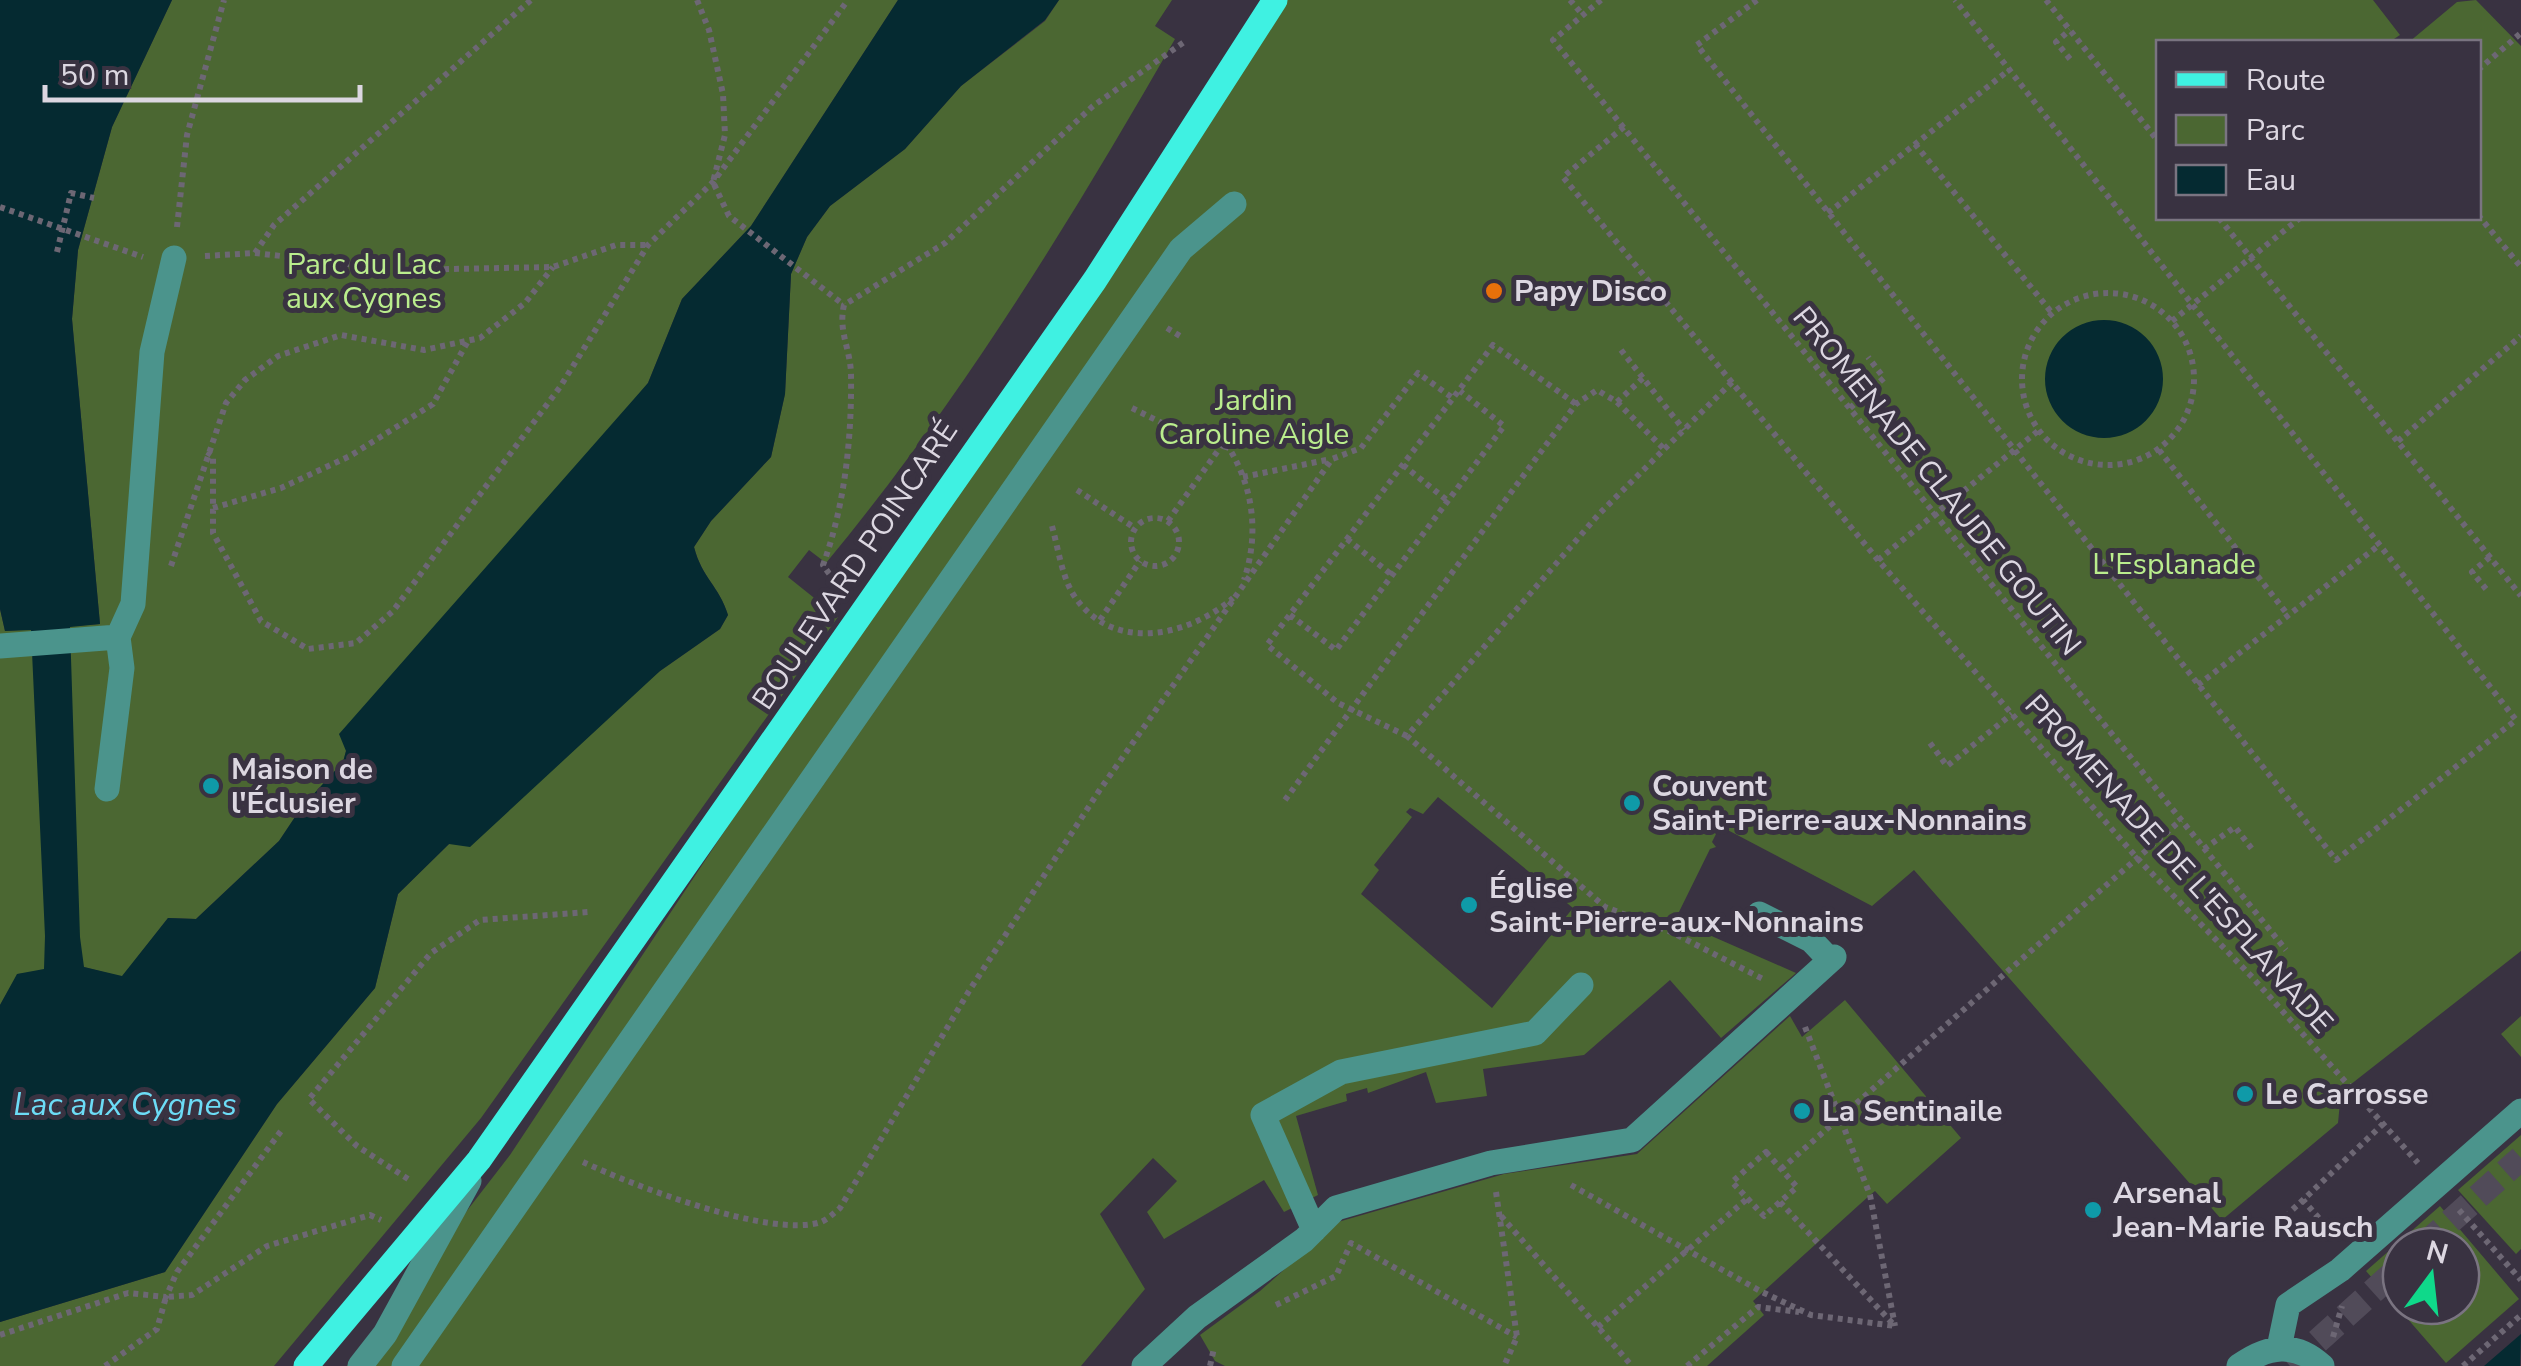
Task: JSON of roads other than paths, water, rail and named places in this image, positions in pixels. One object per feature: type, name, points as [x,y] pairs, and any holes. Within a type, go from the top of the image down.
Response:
[{"type":"main road","name":"BOULEVARD POINCARÉ","points":[[306,1366],[479,1160],[1095,280],[1275,0]]},
{"type":"street","points":[[404,1366],[1181,249],[1234,204]]},
{"type":"street","points":[[0,646],[108,639],[134,604],[152,352],[174,258]]},
{"type":"street","points":[[107,789],[122,668],[108,639]]},
{"type":"street","points":[[1144,1366],[1197,1317],[1314,1230],[1336,1208],[1490,1163],[1632,1140],[1832,958],[1811,940],[1759,914]]},
{"type":"street","points":[[1314,1230],[1263,1115],[1341,1072],[1536,1033],[1581,985]]},
{"type":"street","points":[[2279,1348],[2288,1304],[2443,1192],[2521,1111]]},
{"type":"street","name":"BOULEVARD POINCARÉ","points":[[360,1366],[385,1334],[479,1160]]},
{"type":"street","points":[[2239,1366],[2260,1351],[2279,1348],[2300,1351],[2320,1364]]},
{"type":"water","name":"Lac aux Cygnes","points":[[0,0],[172,0],[112,127],[78,250],[72,319],[100,624],[70,627],[80,937],[84,967],[122,976],[168,918],[196,919],[279,841],[301,808],[343,762],[346,751],[339,734],[648,383],[682,299],[751,226],[898,0],[1059,0],[1045,20],[961,86],[905,149],[830,206],[807,237],[791,274],[785,394],[771,457],[711,521],[694,547],[728,615],[720,629],[660,671],[470,847],[449,844],[398,894],[375,988],[277,1104],[165,1272],[0,1322],[0,1005],[17,974],[44,969],[45,936],[31,630],[5,631],[0,609]]},
{"type":"water","points":[[2104,320],[2126,325],[2146,337],[2158,357],[2163,379],[2158,401],[2146,421],[2126,433],[2104,438],[2082,433],[2062,421],[2050,401],[2045,379],[2050,357],[2062,337],[2082,325]]},
{"type":"water","points":[[2521,1334],[2520,1366],[2484,1366]]},
{"type":"tunnel","points":[[2445,1226],[2521,1158]]},
{"type":"tunnel","points":[[2290,1366],[2381,1284]]},
{"type":"place","name":"Papy Disco","points":[[1494,291]]},
{"type":"place","name":"Maison de l'Éclusier","points":[[211,786]]},
{"type":"place","name":"Couvent Saint-Pierre-aux-Nonnains","points":[[1632,803]]},
{"type":"place","name":"Église Saint-Pierre-aux-Nonnains","points":[[1469,905]]},
{"type":"place","name":"Le Carrosse","points":[[2245,1094]]},
{"type":"place","name":"La Sentinaile","points":[[1802,1111]]},
{"type":"place","name":"Arsenal Jean-Marie Rausch","points":[[2093,1210]]},
{"type":"park label","name":"Parc du Lac aux Cygnes","points":[[364,281]]},
{"type":"park label","name":"Jardin Caroline Aigle","points":[[1254,417]]},
{"type":"park label","name":"L'Esplanade","points":[[2174,564]]}]
